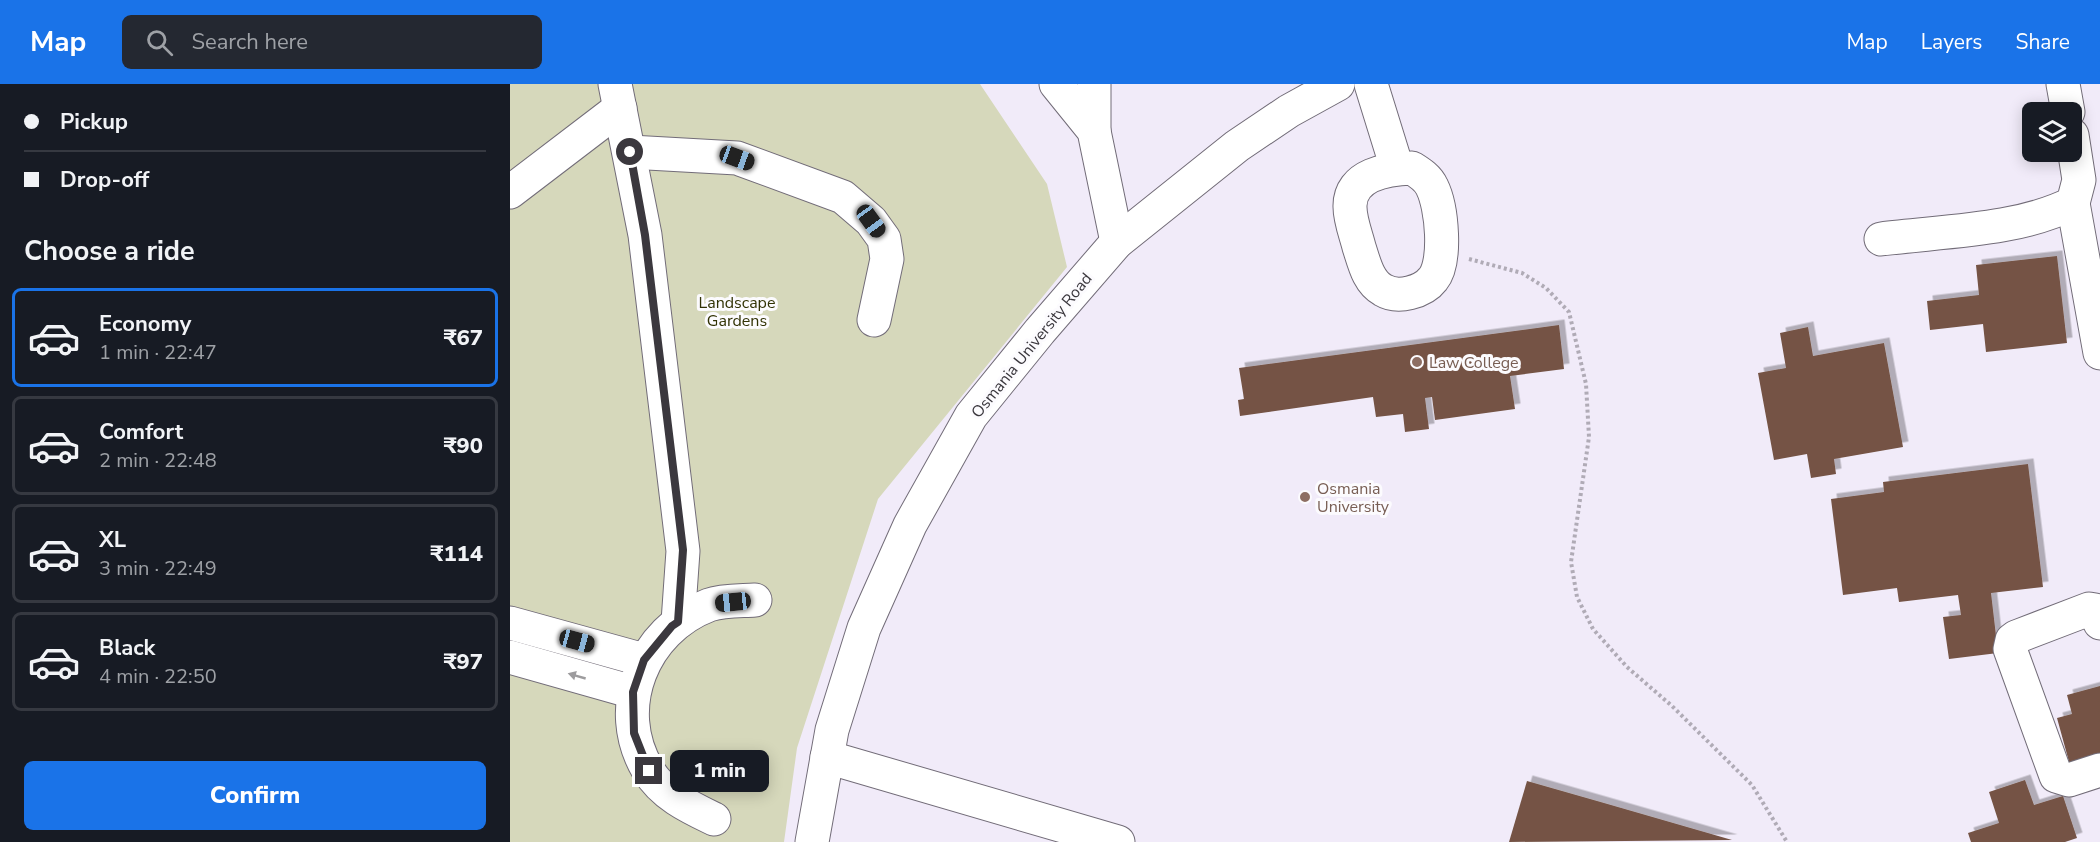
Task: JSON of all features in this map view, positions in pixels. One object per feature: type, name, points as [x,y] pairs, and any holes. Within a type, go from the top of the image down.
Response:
[{"type":"main road","points":[[1056,84],[1094,131]]},
{"type":"main road","points":[[1094,84],[1094,131],[1118,242]]},
{"type":"main road","name":"Osmania University Road","points":[[812,842],[832,730],[864,628],[910,525],[971,416],[1040,331],[1118,242],[1237,146],[1289,111],[1338,84]]},
{"type":"main road","points":[[1371,84],[1397,168]]},
{"type":"main road","points":[[2063,84],[2066,102]]},
{"type":"main road","points":[[510,192],[617,96],[645,235],[683,550],[678,622]]},
{"type":"main road","points":[[630,152],[737,158],[843,197],[871,221],[884,239],[887,259],[874,320]]},
{"type":"main road","points":[[2076,162],[2079,180],[2073,203],[2100,353]]},
{"type":"main road","points":[[1412,168],[1424,176],[1432,187],[1437,201],[1443,255],[1440,272],[1430,284],[1418,291],[1402,294],[1384,291],[1372,280],[1364,263],[1350,206],[1355,190],[1379,170],[1412,168]]},
{"type":"main road","points":[[1881,239],[2026,220],[2055,212],[2073,203]]},
{"type":"main road","points":[[714,819],[677,801],[649,771],[634,733],[633,692],[644,660],[672,626],[711,605],[755,600]]},
{"type":"main road","points":[[2100,623],[2095,610],[2089,609],[2016,637],[2010,645],[2056,776],[2068,780],[2100,770]]},
{"type":"main road","points":[[510,623],[644,660]]},
{"type":"main road","points":[[510,657],[633,692]]},
{"type":"main road","points":[[827,757],[1118,842]]},
{"type":"path","points":[[1443,255],[1522,273],[1546,288],[1569,312],[1586,384],[1589,437],[1571,562],[1577,597],[1593,629],[1627,668],[1672,706],[1752,785],[1787,842]]},
{"type":"green space","name":"Landscape Gardens","points":[[510,84],[980,84],[1047,184],[1067,267],[878,499],[797,748],[784,842],[510,842]]},
{"type":"building","points":[[2057,256],[2067,343],[1986,352],[1983,324],[1930,330],[1927,301],[1979,295],[1976,265]]},
{"type":"building","points":[[1559,325],[1564,369],[1510,376],[1515,409],[1435,420],[1432,397],[1425,398],[1429,429],[1405,432],[1403,414],[1376,417],[1373,397],[1240,416],[1238,400],[1244,399],[1239,368]]},
{"type":"building","points":[[1808,327],[1813,356],[1884,343],[1903,447],[1834,459],[1836,474],[1811,478],[1807,454],[1774,460],[1758,373],[1786,368],[1780,333]]},
{"type":"building","points":[[2028,464],[2043,587],[1991,593],[1998,653],[1949,659],[1943,617],[1961,615],[1958,595],[1899,602],[1897,588],[1843,595],[1831,499],[1884,492],[1883,482]]},
{"type":"building","points":[[2100,686],[2100,762],[2071,769],[2057,718],[2072,714],[2067,695]]},
{"type":"building","points":[[2025,780],[2034,805],[2063,796],[2077,838],[2065,842],[1971,842],[1968,833],[1999,823],[1989,792]]},
{"type":"building","points":[[1527,781],[1604,803],[1732,840],[1509,842]]},
{"type":"place","name":"Law College","points":[[1417,362]]},
{"type":"place","name":"Osmania University","points":[[1305,497]]},
{"type":"route","points":[[630,152],[645,235],[683,550],[678,622],[672,626],[644,660],[633,692],[634,733],[649,771]]}]
